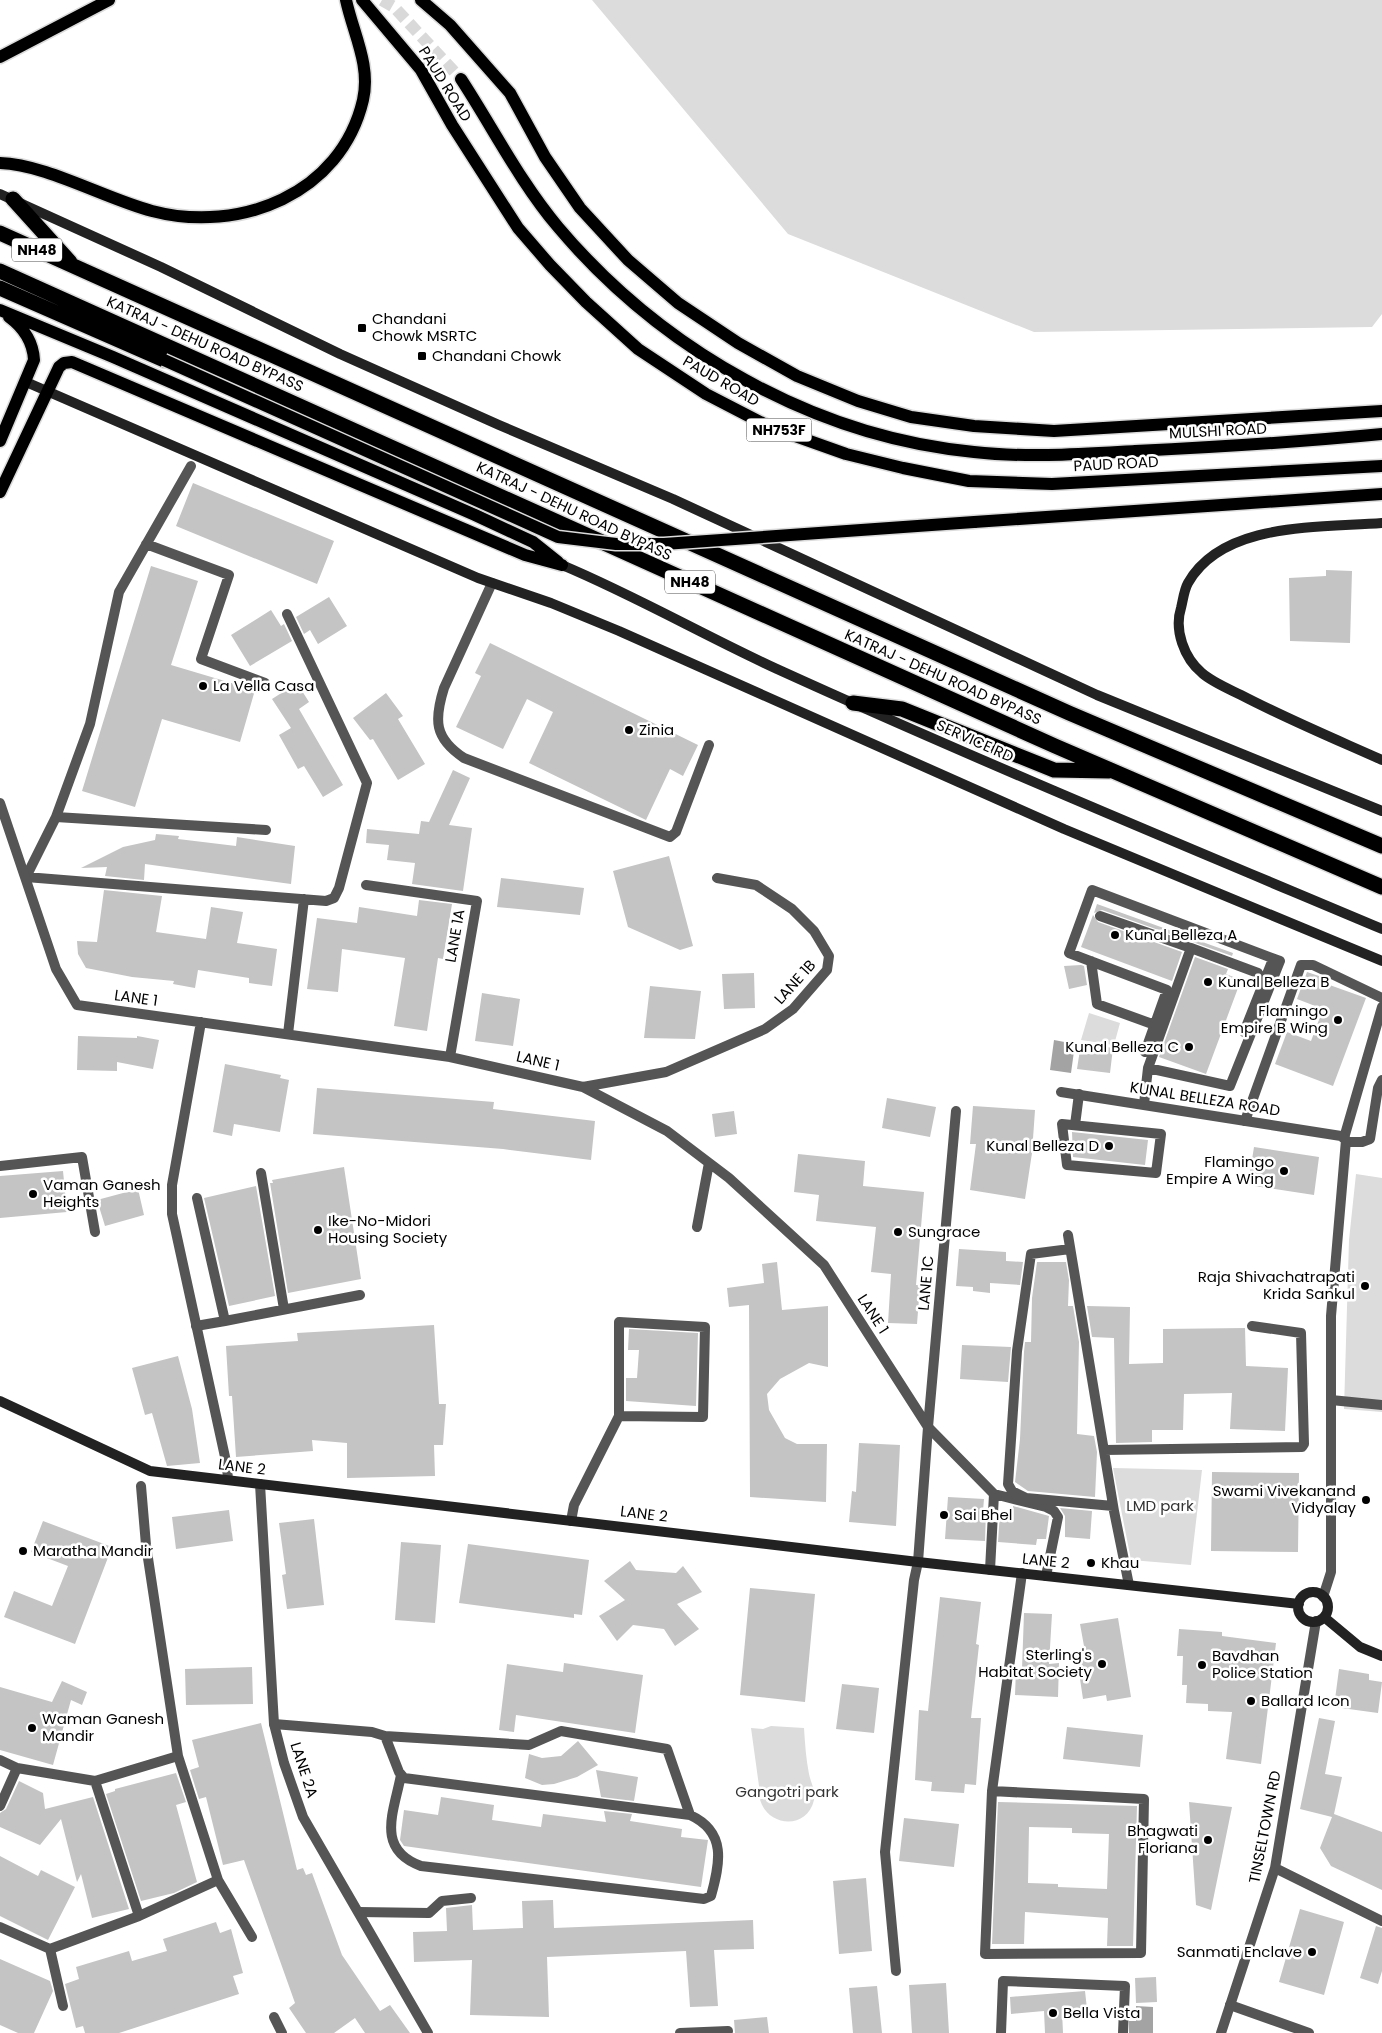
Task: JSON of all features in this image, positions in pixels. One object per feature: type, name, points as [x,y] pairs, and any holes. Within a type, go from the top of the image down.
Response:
[{"type":"highway","points":[[7,196],[74,267]]},
{"type":"highway","name":"KATRAJ - DEHU ROAD BYPASS","points":[[0,233],[1069,713],[1382,846]]},
{"type":"highway","name":"KATRAJ - DEHU ROAD BYPASS","points":[[0,271],[189,355],[551,521],[1382,887]]},
{"type":"highway","points":[[0,288],[164,360]]},
{"type":"highway","points":[[853,703],[902,709],[1054,770],[1116,771]]},
{"type":"main road","points":[[0,58],[109,0]]},
{"type":"main road","name":"PAUD ROAD","points":[[362,0],[421,70],[452,125],[518,228],[550,265],[586,302],[638,348],[706,394],[770,427],[846,454],[969,481],[1052,484],[1382,466]]},
{"type":"main road","points":[[421,0],[450,25],[510,93],[545,157],[580,208],[628,260],[678,303],[738,343],[798,376],[858,401],[911,417],[1001,428],[1054,431],[1382,411]]},
{"type":"main road","points":[[0,163],[30,168],[154,211],[194,216],[216,217],[256,210],[295,193],[308,185],[336,155],[353,127],[363,99],[365,66],[347,5]]},
{"type":"main road","name":"MULSHI ROAD","points":[[461,79],[518,173],[558,227],[606,278],[658,322],[722,367],[785,401],[851,426],[910,442],[974,452],[1055,455],[1265,445],[1382,434]]},
{"type":"main road","points":[[0,310],[24,331],[34,348],[34,360],[26,382],[0,441]]},
{"type":"main road","points":[[0,310],[114,357],[533,542],[562,565]]},
{"type":"main road","points":[[164,360],[558,537],[616,544],[664,544],[1382,494]]},
{"type":"main road","points":[[0,492],[59,367],[64,363],[72,362],[88,367],[525,555],[562,565]]},
{"type":"street","points":[[7,196],[161,267],[340,354],[499,425],[673,499],[1097,694],[1382,811]]},
{"type":"street","points":[[26,382],[492,583],[551,603],[619,631],[1064,829],[1382,961]]},
{"type":"street","points":[[191,466],[119,592],[90,724],[56,817],[26,877],[304,899],[330,900],[337,893],[367,783],[287,614]]},
{"type":"street","points":[[1382,523],[1267,532],[1239,541],[1211,556],[1198,569],[1188,584],[1178,623],[1178,631],[1184,647],[1191,661],[1202,674],[1262,706],[1382,760]]},
{"type":"street","points":[[146,544],[229,575],[201,660],[265,683]]},
{"type":"street","name":"SERVICE RD","points":[[562,565],[622,591],[774,668],[979,760],[1382,929]]},
{"type":"street","points":[[492,583],[462,646],[439,706],[438,723],[443,740],[453,751],[464,758],[670,836],[676,832],[709,745]]},
{"type":"street","name":"LANE 1","points":[[0,803],[56,969],[76,1005],[450,1057],[583,1087],[667,1131],[709,1163],[824,1265],[928,1427],[994,1494]]},
{"type":"street","points":[[56,817],[266,830]]},
{"type":"street","name":"LANE 1B","points":[[583,1087],[666,1072],[766,1029],[793,1009],[827,970],[828,956],[814,931],[792,909],[756,885],[717,878]]},
{"type":"street","name":"LANE 1A","points":[[366,886],[477,901],[450,1057]]},
{"type":"street","points":[[1145,1052],[1168,990],[1069,953],[1092,890],[1280,961],[1230,1086],[1148,1068]]},
{"type":"street","points":[[288,1034],[304,899]]},
{"type":"street","points":[[1100,916],[1258,973]]},
{"type":"street","points":[[1144,1104],[1148,1068],[1191,948]]},
{"type":"street","points":[[1227,1075],[1274,959]]},
{"type":"street","points":[[1091,961],[1097,1004],[1155,1024]]},
{"type":"street","points":[[1245,1121],[1301,965],[1313,965],[1382,998]]},
{"type":"street","points":[[1323,1597],[1331,1572],[1331,1316],[1345,1140],[1382,1007]]},
{"type":"street","points":[[201,1022],[172,1185],[172,1214],[228,1480]]},
{"type":"street","name":"KUNAL BELLEZA ROAD","points":[[1061,1092],[1144,1104],[1362,1142],[1370,1139],[1378,1088],[1382,1080]]},
{"type":"street","points":[[1075,1125],[1079,1094]]},
{"type":"street","name":"LANE 1C","points":[[928,1427],[956,1111]]},
{"type":"street","points":[[1062,1124],[1075,1125],[1161,1134],[1156,1173],[1067,1165],[1062,1124]]},
{"type":"street","points":[[0,1166],[82,1157],[95,1232]]},
{"type":"street","points":[[697,1227],[709,1163]]},
{"type":"street","points":[[261,1173],[284,1309]]},
{"type":"street","points":[[197,1198],[224,1320]]},
{"type":"street","points":[[1068,1235],[1113,1506],[1129,1585]]},
{"type":"street","points":[[1070,1249],[1031,1254],[1017,1351],[1008,1484],[1012,1491],[1026,1498],[1113,1506]]},
{"type":"street","points":[[196,1326],[360,1295]]},
{"type":"street","points":[[571,1521],[574,1505],[619,1416],[619,1322],[705,1327],[703,1417],[619,1416]]},
{"type":"street","points":[[1104,1450],[1302,1447],[1304,1444],[1301,1333],[1252,1326]]},
{"type":"street","points":[[1331,1400],[1382,1405]]},
{"type":"street","name":"LANE 2","points":[[0,1401],[150,1471],[918,1562],[1299,1604]]},
{"type":"street","points":[[896,1971],[885,1852],[918,1562],[928,1427]]},
{"type":"street","name":"LANE 2A","points":[[260,1484],[274,1724],[303,1817],[428,2033]]},
{"type":"street","points":[[141,1486],[146,1545],[178,1756],[218,1880],[252,1937]]},
{"type":"street","points":[[990,1570],[994,1494],[1046,1507],[1054,1511],[1058,1517],[1046,1576]]},
{"type":"street","points":[[992,1791],[1144,1799],[1141,1953],[985,1954],[992,1791],[1022,1573]]},
{"type":"street","points":[[1320,1619],[1328,1607],[1323,1597],[1317,1593],[1307,1594],[1299,1604],[1302,1617],[1320,1619],[1360,1648],[1382,1656]]},
{"type":"street","name":"TINSELTOWN RD","points":[[1221,2033],[1275,1868],[1320,1619]]},
{"type":"street","points":[[274,1724],[372,1732],[386,1736],[529,1745],[561,1731],[667,1750],[690,1815]]},
{"type":"street","points":[[386,1736],[401,1775],[390,1835],[398,1853],[408,1861],[421,1866],[704,1899],[711,1896],[717,1872],[718,1844],[704,1822],[690,1815],[404,1778],[401,1775]]},
{"type":"street","points":[[0,1760],[17,1768],[95,1782],[178,1756]]},
{"type":"street","points":[[0,1806],[17,1768]]},
{"type":"street","points":[[95,1782],[139,1916]]},
{"type":"street","points":[[1275,1868],[1382,1921]]},
{"type":"street","points":[[0,1927],[50,1949],[139,1916],[218,1880]]},
{"type":"street","points":[[358,1912],[429,1913],[442,1901],[471,1898]]},
{"type":"street","points":[[50,1949],[63,2006]]},
{"type":"street","points":[[1001,2033],[1003,1981],[1125,1986],[1123,2033]]},
{"type":"street","points":[[1230,2005],[1309,2033]]},
{"type":"street","points":[[274,2018],[282,2033]]},
{"type":"street","points":[[680,2033],[728,2031]]},
{"type":"green space","points":[[592,0],[1382,0],[1382,314],[1372,327],[1034,332],[788,234]]},
{"type":"green space","points":[[1089,1013],[1120,1023],[1114,1045],[1081,1040]]},
{"type":"green space","name":"Raja Shivachatrapati Krida Sankul","points":[[1356,1174],[1382,1178],[1382,1412],[1344,1409],[1349,1240]]},
{"type":"green space","name":"LMD park","points":[[1113,1468],[1202,1470],[1191,1565],[1131,1560]]},
{"type":"green space","name":"Gangotri park","points":[[771,1726],[804,1728],[807,1763],[814,1790],[814,1800],[809,1811],[801,1818],[792,1821],[782,1821],[773,1817],[765,1810],[760,1799],[751,1728],[763,1729]]},
{"type":"shaded area","points":[[1054,1040],[1075,1044],[1071,1073],[1050,1070]]},
{"type":"shaded area","points":[[1136,2006],[1153,2007],[1153,2033],[1129,2033],[1129,2021],[1136,2021]]},
{"type":"building","points":[[193,483],[334,541],[317,584],[176,526]]},
{"type":"building","name":"La Vella Casa","points":[[151,566],[198,581],[171,665],[255,690],[240,742],[162,719],[135,807],[82,791]]},
{"type":"building","points":[[1326,570],[1352,571],[1350,643],[1290,641],[1289,578],[1326,576]]},
{"type":"building","points":[[329,597],[347,626],[318,644],[310,630],[304,634],[296,617]]},
{"type":"building","points":[[271,610],[281,626],[284,624],[292,641],[250,666],[231,635]]},
{"type":"building","name":"Zinia","points":[[490,643],[698,745],[683,776],[670,769],[646,820],[529,763],[553,712],[527,699],[503,749],[456,727],[481,676],[475,673]]},
{"type":"building","points":[[297,683],[309,702],[299,709],[343,785],[323,797],[304,766],[298,769],[279,735],[291,728],[272,699]]},
{"type":"building","points":[[386,693],[403,716],[398,719],[425,764],[398,780],[373,739],[370,740],[353,718]]},
{"type":"building","points":[[453,770],[470,778],[449,825],[472,828],[463,891],[412,884],[415,863],[387,860],[389,845],[366,843],[367,829],[419,834],[421,821],[429,822]]},
{"type":"building","points":[[156,834],[179,836],[178,839],[236,846],[237,837],[295,846],[291,884],[145,864],[144,880],[105,876],[107,867],[81,868],[123,847],[155,840]]},
{"type":"building","points":[[669,856],[693,946],[680,950],[628,927],[613,871]]},
{"type":"building","points":[[501,878],[584,888],[580,915],[497,907]]},
{"type":"building","points":[[104,890],[162,896],[156,932],[206,939],[211,907],[243,912],[237,943],[277,949],[272,986],[249,983],[249,978],[198,970],[195,988],[173,984],[174,981],[132,977],[86,968],[78,954],[77,941],[97,942]]},
{"type":"building","points":[[419,900],[452,904],[443,959],[438,958],[427,1031],[394,1026],[405,958],[342,949],[338,992],[307,989],[317,918],[357,923],[359,907],[417,916]]},
{"type":"building","points":[[1097,904],[1233,953],[1232,956],[1102,910],[1094,913]]},
{"type":"building","points":[[1093,915],[1098,922],[1182,952],[1172,981],[1081,947]]},
{"type":"building","points":[[1195,957],[1228,969],[1226,974],[1241,980],[1206,1074],[1159,1057]]},
{"type":"building","points":[[1064,966],[1084,966],[1087,985],[1069,989]]},
{"type":"building","name":"Flamingo Empire B Wing","points":[[1307,972],[1325,978],[1324,983],[1366,998],[1333,1086],[1275,1064],[1287,1032],[1311,1041],[1323,1009],[1297,999]]},
{"type":"building","points":[[754,973],[755,1008],[724,1009],[722,974]]},
{"type":"building","points":[[650,986],[701,991],[695,1039],[644,1038]]},
{"type":"building","points":[[482,993],[520,999],[513,1046],[475,1041]]},
{"type":"building","points":[[78,1036],[137,1038],[137,1036],[159,1040],[153,1069],[117,1062],[117,1071],[77,1070]]},
{"type":"building","points":[[1081,1043],[1113,1048],[1110,1073],[1077,1069]]},
{"type":"building","points":[[225,1064],[281,1075],[280,1078],[289,1080],[280,1132],[234,1124],[232,1136],[213,1132]]},
{"type":"building","points":[[317,1088],[494,1102],[493,1109],[595,1121],[591,1160],[503,1149],[313,1134]]},
{"type":"building","points":[[887,1098],[936,1107],[930,1137],[882,1128]]},
{"type":"building","points":[[973,1106],[1035,1110],[1032,1153],[1025,1199],[970,1190],[976,1144],[970,1144]]},
{"type":"building","points":[[734,1111],[737,1134],[715,1137],[712,1114]]},
{"type":"building","name":"Kunal Belleza D","points":[[1072,1132],[1148,1140],[1145,1165],[1073,1157]]},
{"type":"building","name":"Flamingo Empire A Wing","points":[[1254,1147],[1319,1157],[1314,1195],[1248,1185]]},
{"type":"building","points":[[798,1154],[865,1161],[863,1186],[924,1192],[916,1285],[920,1285],[917,1324],[888,1323],[891,1274],[871,1272],[876,1227],[816,1221],[819,1195],[794,1192]]},
{"type":"building","name":"Ike-No-Midori Housing Society","points":[[344,1167],[361,1279],[288,1293],[270,1183],[273,1183],[272,1180]]},
{"type":"building","name":"Vaman Ganesh Heights","points":[[63,1171],[67,1212],[0,1218],[0,1176]]},
{"type":"building","points":[[256,1186],[275,1296],[229,1306],[204,1198]]},
{"type":"building","points":[[138,1189],[144,1215],[105,1226],[97,1200]]},
{"type":"building","points":[[959,1249],[1006,1252],[1006,1261],[1023,1262],[1020,1285],[990,1283],[990,1293],[973,1291],[973,1287],[956,1286]]},
{"type":"building","points":[[777,1262],[782,1310],[828,1306],[828,1367],[809,1363],[780,1379],[767,1394],[769,1410],[785,1438],[797,1444],[827,1444],[826,1502],[750,1497],[749,1305],[729,1307],[727,1288],[764,1283],[762,1264]]},
{"type":"building","points":[[1037,1262],[1066,1262],[1069,1280],[1068,1306],[1073,1306],[1079,1342],[1077,1434],[1094,1436],[1097,1452],[1095,1497],[1028,1491],[1015,1482],[1020,1439],[1025,1342],[1031,1342],[1032,1298]]},
{"type":"building","points":[[1087,1306],[1130,1307],[1129,1364],[1163,1363],[1163,1329],[1245,1328],[1246,1366],[1288,1368],[1285,1431],[1230,1429],[1232,1393],[1184,1394],[1183,1430],[1152,1430],[1152,1442],[1116,1443],[1114,1338],[1092,1337]]},
{"type":"building","points":[[434,1325],[439,1404],[446,1404],[443,1445],[434,1445],[435,1476],[347,1478],[347,1443],[312,1440],[313,1451],[236,1457],[226,1346],[298,1341],[297,1333]]},
{"type":"building","points":[[629,1329],[698,1333],[696,1406],[626,1401],[626,1378],[637,1378],[639,1350],[628,1350]]},
{"type":"building","points":[[962,1345],[1011,1347],[1008,1382],[960,1379]]},
{"type":"building","points":[[178,1356],[192,1409],[200,1463],[167,1466],[152,1413],[145,1415],[132,1368]]},
{"type":"building","points":[[859,1443],[900,1445],[896,1526],[849,1522],[852,1491],[856,1492]]},
{"type":"building","points":[[1212,1472],[1299,1473],[1298,1552],[1211,1551]]},
{"type":"building","points":[[948,1497],[984,1499],[983,1511],[986,1511],[985,1541],[945,1539]]},
{"type":"building","points":[[1013,1506],[1049,1516],[1046,1539],[1037,1539],[1036,1545],[998,1542],[1000,1512],[1013,1513]]},
{"type":"building","points":[[1060,1508],[1092,1511],[1090,1539],[1065,1537],[1065,1516]]},
{"type":"building","points":[[229,1510],[233,1541],[176,1549],[172,1517]]},
{"type":"building","points":[[314,1519],[324,1605],[287,1609],[282,1575],[286,1574],[279,1523]]},
{"type":"building","points":[[43,1521],[112,1547],[75,1644],[4,1617],[14,1591],[52,1606],[68,1566],[31,1552]]},
{"type":"building","points":[[401,1542],[441,1545],[435,1623],[395,1620]]},
{"type":"building","points":[[468,1544],[589,1560],[582,1615],[574,1614],[574,1618],[459,1603]]},
{"type":"building","points":[[630,1561],[636,1570],[676,1573],[683,1566],[702,1592],[677,1604],[699,1629],[675,1646],[664,1629],[633,1625],[617,1641],[599,1616],[625,1600],[604,1581]]},
{"type":"building","points":[[750,1588],[815,1594],[805,1702],[740,1695]]},
{"type":"building","points":[[940,1597],[981,1602],[976,1644],[979,1645],[971,1718],[981,1718],[976,1785],[965,1784],[964,1793],[931,1791],[932,1782],[915,1780],[919,1710],[928,1711]]},
{"type":"building","points":[[1024,1613],[1052,1614],[1049,1664],[1059,1663],[1058,1697],[1015,1695],[1016,1669],[1022,1669]]},
{"type":"building","name":"Sterling's Habitat Society","points":[[1118,1618],[1131,1697],[1107,1701],[1106,1695],[1083,1699],[1077,1659],[1086,1657],[1080,1624]]},
{"type":"building","points":[[1179,1629],[1222,1632],[1222,1636],[1276,1643],[1261,1764],[1226,1759],[1232,1712],[1208,1711],[1208,1704],[1186,1703],[1187,1685],[1182,1685],[1183,1656],[1177,1656]]},
{"type":"building","points":[[564,1663],[643,1675],[635,1733],[516,1715],[514,1732],[499,1730],[507,1664],[563,1672]]},
{"type":"building","points":[[252,1667],[253,1704],[186,1705],[185,1669]]},
{"type":"building","points":[[1339,1669],[1369,1674],[1369,1680],[1382,1682],[1378,1713],[1334,1707]]},
{"type":"building","name":"Waman Ganesh Mandir","points":[[62,1681],[87,1692],[82,1705],[71,1700],[53,1765],[0,1750],[0,1687],[52,1702]]},
{"type":"building","points":[[842,1684],[879,1688],[874,1733],[836,1729]]},
{"type":"building","points":[[1319,1718],[1335,1721],[1325,1774],[1342,1777],[1334,1814],[1382,1832],[1382,1890],[1331,1866],[1320,1848],[1332,1817],[1300,1809]]},
{"type":"building","points":[[261,1723],[297,1870],[303,1868],[306,1875],[312,1873],[342,1955],[380,2011],[390,2005],[410,2033],[365,2033],[355,2018],[334,2033],[306,2033],[289,2008],[295,2003],[244,1860],[223,1865],[206,1797],[199,1799],[190,1770],[199,1767],[192,1740]]},
{"type":"building","points":[[1067,1727],[1143,1735],[1140,1767],[1063,1759]]},
{"type":"building","points":[[578,1741],[598,1765],[577,1777],[554,1784],[542,1785],[525,1778],[529,1754],[542,1758],[561,1756]]},
{"type":"building","points":[[596,1770],[638,1777],[634,1801],[601,1797]]},
{"type":"building","points":[[176,1773],[186,1802],[176,1805],[197,1882],[174,1893],[141,1901],[106,1794],[115,1791],[115,1789]]},
{"type":"building","points":[[19,1781],[43,1793],[45,1809],[93,1797],[129,1909],[92,1918],[81,1874],[77,1882],[61,1819],[40,1845],[0,1827],[0,1813],[6,1809]]},
{"type":"building","points":[[441,1797],[494,1805],[492,1820],[541,1827],[543,1814],[606,1822],[604,1811],[632,1814],[630,1821],[682,1829],[681,1837],[708,1840],[701,1887],[404,1846],[400,1840],[404,1810],[438,1815]]},
{"type":"building","points":[[998,1802],[1137,1806],[1133,1946],[1107,1946],[1108,1918],[1025,1912],[1024,1944],[992,1944]],"holes":[[[1029,1827],[1072,1828],[1072,1833],[1109,1834],[1107,1889],[1058,1887],[1058,1884],[1028,1883]]]},
{"type":"building","name":"Bhagwati Floriana","points":[[1189,1802],[1232,1807],[1211,1910],[1196,1905]]},
{"type":"building","points":[[904,1818],[959,1824],[954,1867],[899,1861]]},
{"type":"building","points":[[0,1856],[38,1876],[41,1870],[75,1887],[48,1940],[0,1916]]},
{"type":"building","points":[[866,1878],[872,1951],[839,1954],[833,1881]]},
{"type":"building","points":[[553,1900],[554,1928],[753,1920],[754,1949],[714,1950],[718,2006],[690,2007],[686,1951],[547,1957],[549,2017],[470,2015],[472,1960],[414,1962],[413,1932],[447,1931],[446,1908],[472,1905],[473,1930],[523,1928],[522,1901]]},
{"type":"building","name":"Sanmati Enclave","points":[[1300,1909],[1344,1922],[1324,1995],[1279,1982]]},
{"type":"building","points":[[216,1922],[220,1933],[231,1929],[243,1973],[233,1976],[239,1994],[119,2033],[85,2033],[83,2026],[76,2028],[65,1984],[79,1979],[76,1967],[129,1951],[132,1961],[167,1951],[163,1939]]},
{"type":"building","points":[[1376,1926],[1382,1928],[1382,1971],[1378,1984],[1360,1978]]},
{"type":"building","points":[[0,1959],[50,1981],[53,1991],[34,2033],[18,2033],[0,2025]]},
{"type":"building","points":[[1156,1977],[1157,2002],[1136,2003],[1135,1978]]},
{"type":"building","points":[[946,1983],[949,2033],[912,2033],[909,1985]]},
{"type":"building","points":[[877,1986],[882,2033],[853,2033],[849,1988]]},
{"type":"building","name":"Bella Vista","points":[[1085,1991],[1087,2009],[1062,2011],[1063,2033],[1045,2033],[1044,2011],[1011,2014],[1010,1997]]},
{"type":"building","points":[[767,2017],[769,2033],[735,2033],[734,2020]]},
{"type":"tunnel","points":[[382,0],[394,7],[461,79]]},
{"type":"place","name":"Chandani Chowk MSRTC","points":[[362,328]]},
{"type":"place","name":"Chandani Chowk","points":[[422,356]]},
{"type":"place","name":"La Vella Casa","points":[[203,686]]},
{"type":"place","name":"Zinia","points":[[629,730]]},
{"type":"place","name":"Kunal Belleza A","points":[[1115,935]]},
{"type":"place","name":"Kunal Belleza B","points":[[1208,982]]},
{"type":"place","name":"Flamingo Empire B Wing","points":[[1338,1020]]},
{"type":"place","name":"Kunal Belleza C","points":[[1189,1047]]},
{"type":"place","name":"Kunal Belleza D","points":[[1109,1146]]},
{"type":"place","name":"Flamingo Empire A Wing","points":[[1284,1171]]},
{"type":"place","name":"Vaman Ganesh Heights","points":[[33,1194]]},
{"type":"place","name":"Ike-No-Midori Housing Society","points":[[318,1230]]},
{"type":"place","name":"Sungrace","points":[[898,1232]]},
{"type":"place","name":"Raja Shivachatrapati Krida Sankul","points":[[1365,1286]]},
{"type":"place","name":"Swami Vivekanand Vidyalay","points":[[1366,1500]]},
{"type":"place","name":"Sai Bhel","points":[[944,1515]]},
{"type":"place","name":"Maratha Mandir","points":[[23,1551]]},
{"type":"place","name":"Khau","points":[[1091,1563]]},
{"type":"place","name":"Sterling's Habitat Society","points":[[1102,1664]]},
{"type":"place","name":"Bavdhan Police Station","points":[[1202,1665]]},
{"type":"place","name":"Ballard Icon","points":[[1251,1701]]},
{"type":"place","name":"Waman Ganesh Mandir","points":[[32,1728]]},
{"type":"place","name":"Bhagwati Floriana","points":[[1208,1840]]},
{"type":"place","name":"Sanmati Enclave","points":[[1312,1952]]},
{"type":"place","name":"Bella Vista","points":[[1053,2013]]}]
